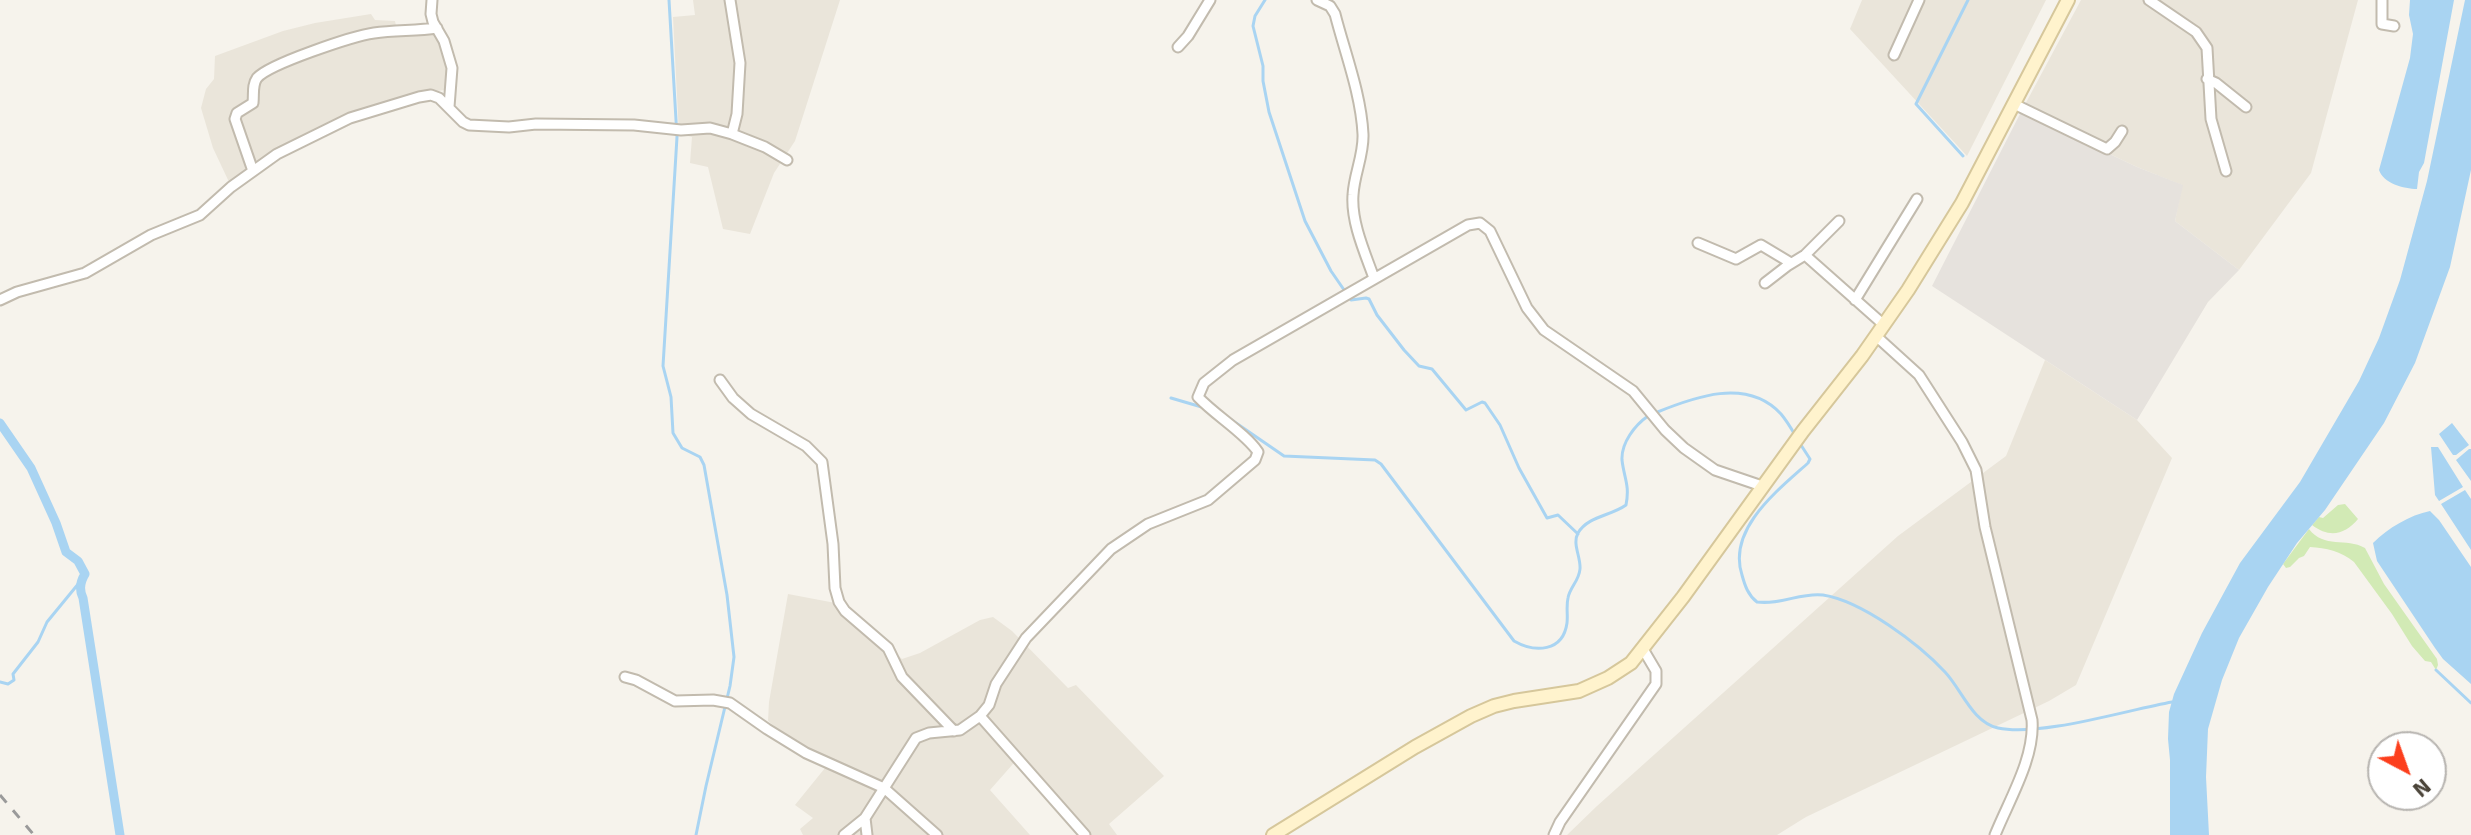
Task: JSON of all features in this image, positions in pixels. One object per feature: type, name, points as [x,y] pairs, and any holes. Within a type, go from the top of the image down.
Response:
[{"type":"main road","points":[[1273,835],[1471,716],[1514,701],[1579,691],[1631,663],[1880,331],[1962,203],[2068,0]]},
{"type":"street","points":[[432,0],[431,14],[452,68],[449,107]]},
{"type":"street","points":[[730,0],[740,63],[737,114],[732,134]]},
{"type":"street","points":[[1178,47],[1210,0]]},
{"type":"street","points":[[1317,0],[1330,6],[1335,14],[1359,104],[1362,153],[1353,196],[1358,232],[1374,278]]},
{"type":"street","points":[[1894,55],[1919,0]]},
{"type":"street","points":[[2149,0],[2202,38],[2207,48],[2211,119],[2226,171]]},
{"type":"street","points":[[2382,0],[2382,24],[2394,26]]},
{"type":"street","points":[[253,171],[235,119],[237,113],[253,103],[253,86],[258,77],[281,64],[373,33],[437,28]]},
{"type":"street","points":[[2207,79],[2246,107]]},
{"type":"street","points":[[0,300],[17,292],[85,273],[151,235],[200,215],[231,187],[277,154],[350,118],[419,97],[431,95],[439,98],[469,125],[710,128],[765,147],[787,160]]},
{"type":"street","points":[[2014,104],[2107,149],[2122,131]]},
{"type":"street","points":[[1855,300],[1917,199]]},
{"type":"street","points":[[1765,283],[1805,255],[1839,221]]},
{"type":"street","points":[[844,835],[865,818],[916,738],[929,733],[954,731],[980,716],[989,705],[996,684],[1026,638],[1111,549],[1148,524],[1208,500],[1255,460],[1258,452],[1253,445],[1198,397],[1204,383],[1233,360],[1468,225],[1480,223],[1490,231],[1527,308],[1544,330],[1633,391],[1684,448],[1715,470],[1762,486]]},
{"type":"street","points":[[1698,243],[1736,259],[1761,245],[1791,263]]},
{"type":"street","points":[[1805,255],[1855,300],[1919,375],[1962,442],[1976,470],[1985,527],[2033,734],[1995,835]]},
{"type":"street","points":[[720,380],[733,398],[751,414],[806,446],[822,462],[839,602],[845,611],[888,648],[902,677],[954,731]]},
{"type":"street","points":[[1554,835],[1656,684],[1656,671],[1643,649]]},
{"type":"street","points":[[625,677],[675,701],[730,703],[806,753],[884,788],[937,835]]},
{"type":"street","points":[[980,716],[1085,835]]},
{"type":"street","points":[[865,818],[867,835]]},
{"type":"shaded area","points":[[693,0],[840,0],[795,141],[774,173],[750,234],[723,229],[708,167],[690,163],[692,137],[679,134],[673,17],[695,15]]},
{"type":"shaded area","points":[[1862,0],[2046,0],[1967,156],[1850,29]]},
{"type":"shaded area","points":[[2081,0],[2358,0],[2311,173],[2239,270],[2175,221],[2182,185],[2021,112]]},
{"type":"shaded area","points":[[371,14],[375,20],[395,21],[398,35],[437,35],[445,53],[445,90],[421,93],[343,119],[229,182],[213,148],[201,108],[206,89],[214,79],[215,56],[283,31]]},
{"type":"shaded area","points":[[2021,112],[2137,167],[2183,185],[2175,221],[2239,270],[2208,302],[2137,420],[1932,286]]},
{"type":"shaded area","points":[[2045,360],[2137,420],[2172,458],[2076,685],[2049,701],[1806,817],[1777,835],[1567,835],[1898,536],[2006,456]]},
{"type":"shaded area","points":[[788,594],[846,605],[902,659],[920,653],[980,620],[993,617],[1012,631],[1068,688],[1076,685],[1164,776],[1109,824],[1117,835],[1091,835],[1020,756],[990,790],[1030,835],[803,835],[800,829],[813,818],[795,805],[825,768],[822,758],[791,740],[768,721]]},
{"type":"green space","points":[[2345,504],[2358,519],[2348,529],[2331,533],[2312,525],[2319,517],[2323,518],[2338,505]]},
{"type":"green space","points":[[2309,529],[2321,539],[2365,548],[2384,584],[2437,659],[2436,670],[2412,646],[2349,558],[2310,547],[2304,556],[2286,568],[2283,564]]},
{"type":"water","points":[[2410,0],[2454,0],[2417,189],[2395,184],[2381,175],[2379,170],[2410,58],[2413,34]]},
{"type":"water","points":[[2465,0],[2471,0],[2471,170],[2450,267],[2415,363],[2384,423],[2325,510],[2297,543],[2239,638],[2222,680],[2208,729],[2206,777],[2209,835],[2170,835],[2168,739],[2169,712],[2174,694],[2202,633],[2240,563],[2300,482],[2359,381],[2379,338],[2400,280],[2427,181]]},
{"type":"water","points":[[2452,423],[2469,445],[2456,455],[2439,434]]},
{"type":"water","points":[[2431,447],[2438,447],[2463,487],[2439,501],[2435,495]]},
{"type":"water","points":[[2471,449],[2471,481],[2456,460]]},
{"type":"water","points":[[2465,490],[2471,499],[2471,550],[2441,504]]},
{"type":"water","points":[[2430,511],[2471,567],[2471,684],[2443,659],[2377,561],[2373,543],[2400,523]]},
{"type":"waterway","points":[[669,0],[677,137],[663,366],[671,397],[673,433],[682,448],[700,457],[704,465],[727,595],[734,657],[696,835]]},
{"type":"waterway","points":[[1265,0],[1253,26],[1263,66],[1269,112],[1305,221],[1331,271],[1351,300],[1369,299],[1377,315],[1404,350],[1419,366],[1432,369],[1466,410],[1485,403],[1500,425],[1519,468],[1547,518],[1558,515],[1578,534]]},
{"type":"waterway","points":[[1963,156],[1916,104],[1968,0]]},
{"type":"waterway","points":[[1655,413],[1686,401],[1736,393],[1767,403],[1781,414],[1795,435]]},
{"type":"waterway","points":[[1171,398],[1205,408]]},
{"type":"waterway","points":[[1220,412],[1284,456],[1375,460],[1381,464],[1514,641],[1539,648],[1554,645],[1564,633],[1568,598],[1580,569],[1576,542],[1578,533],[1588,523],[1626,505],[1627,487],[1622,454],[1634,429],[1648,416]]},
{"type":"waterway","points":[[0,423],[31,468],[66,552],[78,561],[85,574],[81,592],[120,835]]},
{"type":"waterway","points":[[1799,442],[1810,459],[1808,463],[1758,512],[1742,542],[1739,558],[1742,575],[1747,590],[1757,602],[1823,595],[1855,606],[1889,625],[1920,649],[1945,672],[1974,712],[1989,725],[1998,728],[2016,730],[2060,726],[2172,702]]},
{"type":"waterway","points":[[0,682],[8,684],[14,680],[13,674],[38,642],[47,622],[79,583]]},
{"type":"waterway","points":[[2436,670],[2471,703]]},
{"type":"railway","points":[[0,795],[34,835]]}]
